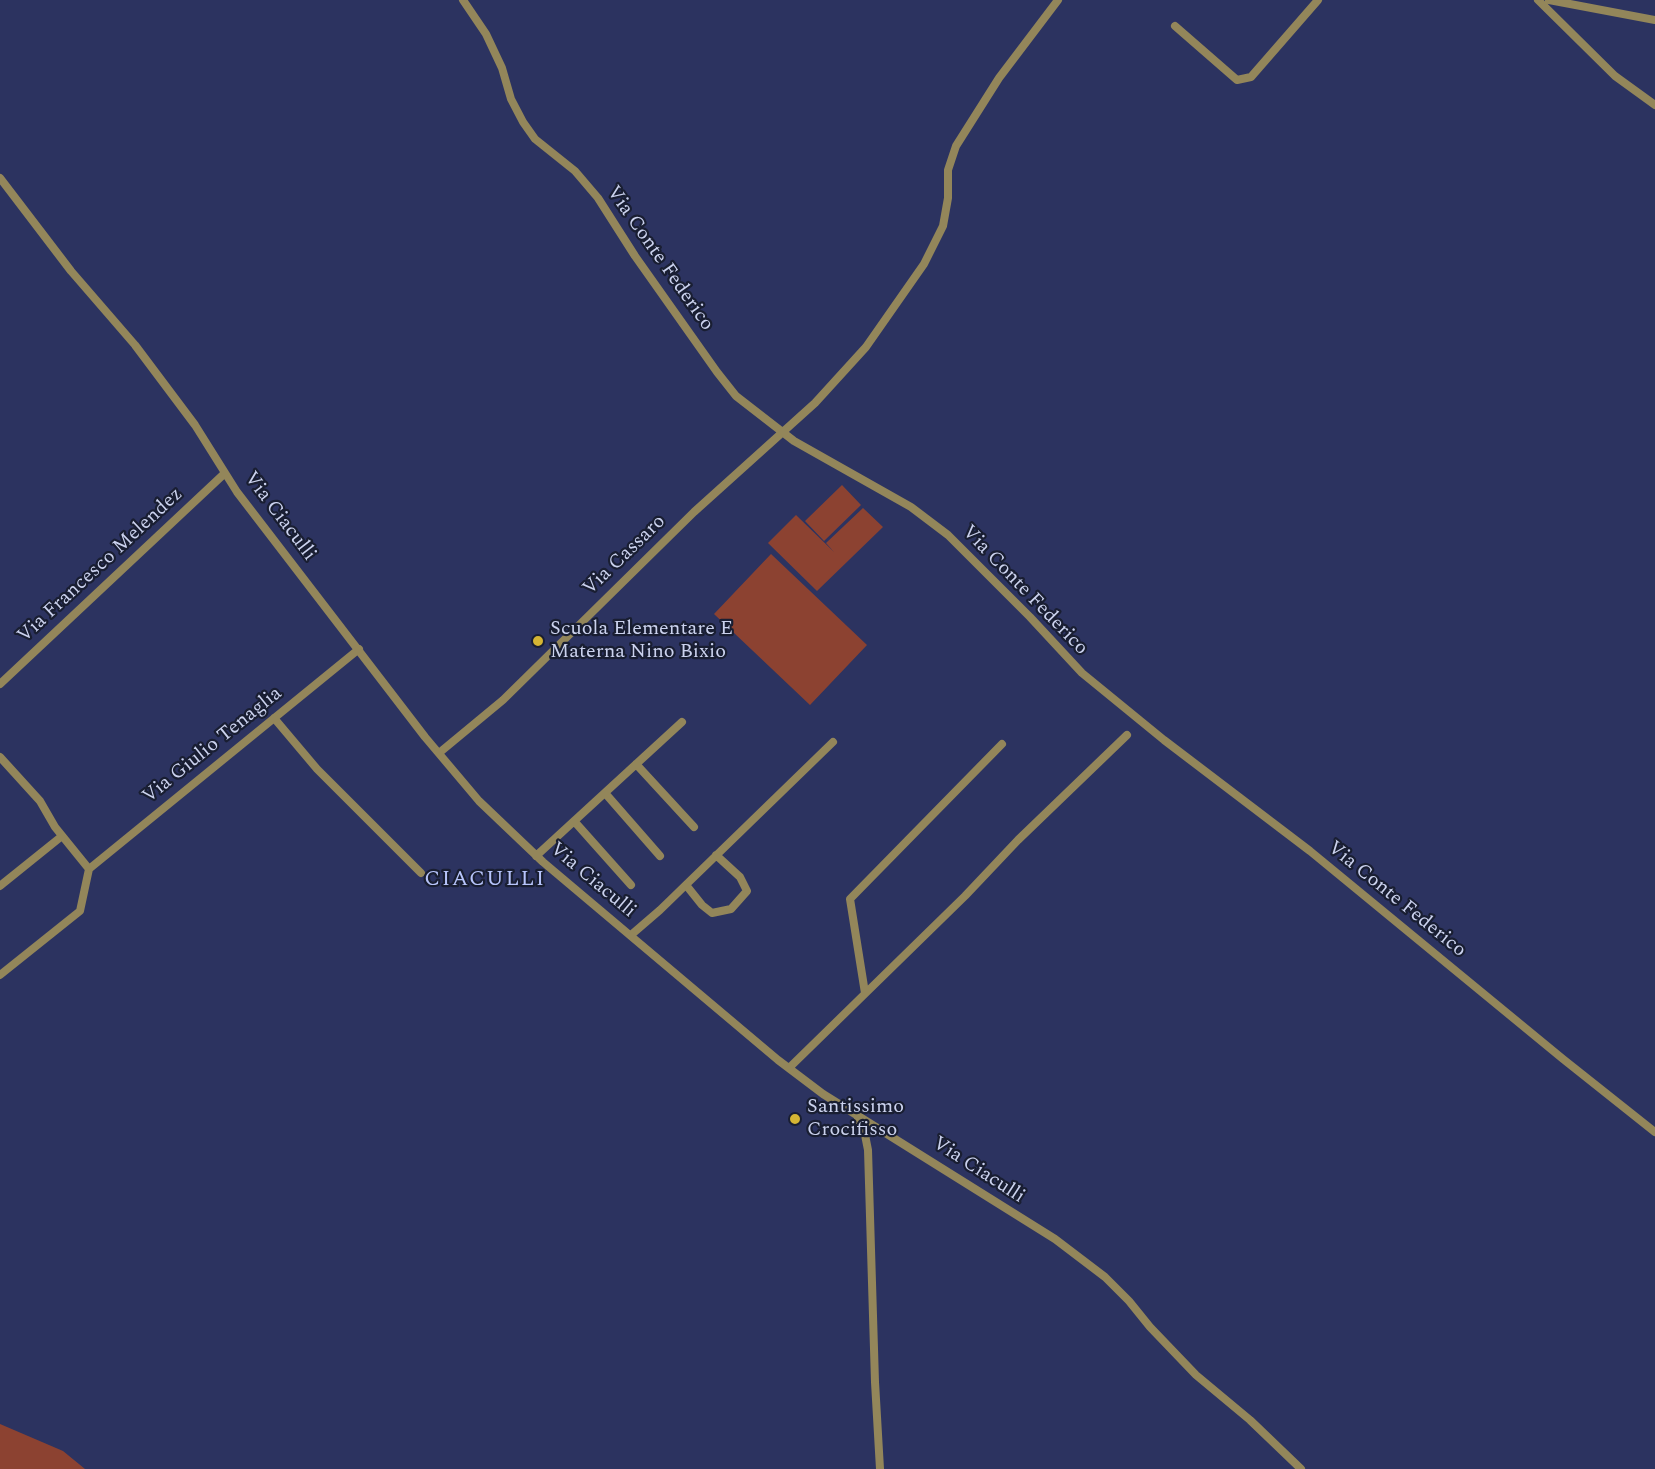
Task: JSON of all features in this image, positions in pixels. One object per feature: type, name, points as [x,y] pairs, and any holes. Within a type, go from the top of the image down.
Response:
[{"type":"street","name":"Via Conte Federico","points":[[463,0],[486,34],[502,68],[511,99],[523,122],[535,139],[575,171],[598,198],[635,256],[736,396],[783,432],[824,459],[910,507],[948,536],[1030,617],[1082,673],[1164,740],[1310,851],[1655,1132]]},
{"type":"street","name":"Via Cassaro","points":[[439,753],[503,700],[694,512],[815,403],[866,347],[924,264],[943,226],[948,198],[948,170],[956,146],[999,78],[1058,0]]},
{"type":"street","points":[[1175,26],[1237,80],[1251,77],[1318,0]]},
{"type":"street","points":[[1538,0],[1615,76],[1655,105]]},
{"type":"street","points":[[1549,0],[1655,20]]},
{"type":"street","name":"Via Ciaculli","points":[[0,178],[71,271],[135,345],[195,425],[237,492],[439,753],[479,801],[536,856],[708,1003],[823,1094],[1055,1239],[1105,1277],[1196,1375],[1250,1420],[1301,1469]]},
{"type":"street","name":"Via Francesco Melendez","points":[[0,684],[225,473]]},
{"type":"street","name":"Via Giulio Tenaglia","points":[[89,869],[359,649]]},
{"type":"street","points":[[274,718],[317,769],[421,873]]},
{"type":"street","points":[[536,856],[682,722]]},
{"type":"street","points":[[789,1068],[1127,735]]},
{"type":"street","points":[[631,936],[833,742]]},
{"type":"street","points":[[865,993],[850,899],[1002,744]]},
{"type":"street","points":[[0,757],[40,801],[62,836],[89,869],[80,911],[0,975]]},
{"type":"street","points":[[636,764],[694,827]]},
{"type":"street","points":[[605,793],[660,856]]},
{"type":"street","points":[[574,821],[631,885]]},
{"type":"street","points":[[0,886],[62,836]]},
{"type":"street","points":[[686,885],[702,905],[712,913],[731,909],[747,891],[740,877],[716,855]]},
{"type":"street","points":[[855,1113],[866,1135],[868,1150],[880,1469]]},
{"type":"shaded area","points":[[842,485],[861,505],[824,541],[805,521]]},
{"type":"shaded area","points":[[863,508],[883,527],[817,591],[768,543],[796,515],[834,552],[826,543]]},
{"type":"shaded area","points":[[771,554],[867,645],[810,705],[714,614]]},
{"type":"shaded area","points":[[0,1424],[63,1451],[85,1469],[0,1469]]},
{"type":"place","name":"Scuola Elementare E Materna Nino Bixio","points":[[538,641]]},
{"type":"place","name":"Santissimo Crocifisso","points":[[795,1119]]},
{"type":"district","name":"CIACULLI","points":[[485,881]]}]
